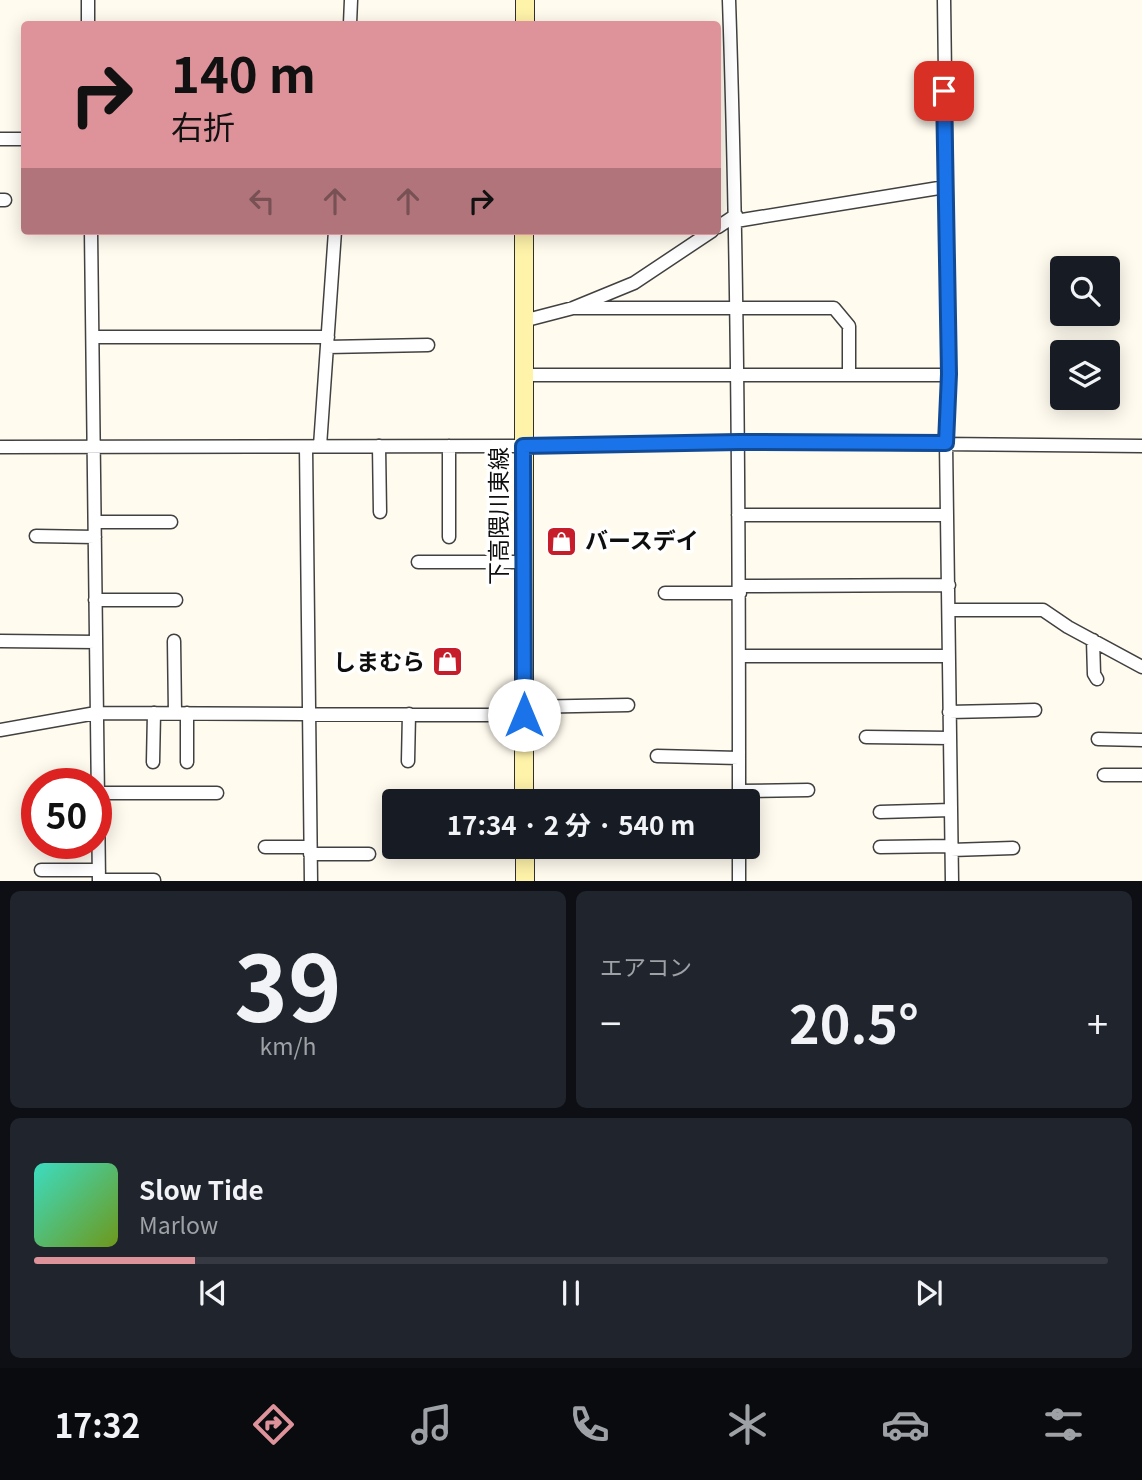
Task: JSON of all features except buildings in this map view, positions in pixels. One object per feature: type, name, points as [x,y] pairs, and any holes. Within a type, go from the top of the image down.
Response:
[{"type":"main road","points":[[525,0],[525,21]]},
{"type":"main road","name":"下高隈川東線","points":[[524,235],[524,789]]},
{"type":"main road","points":[[524,859],[525,881]]},
{"type":"street","points":[[88,0],[88,21]]},
{"type":"street","points":[[350,21],[351,0]]},
{"type":"street","points":[[729,0],[739,442],[739,789]]},
{"type":"street","points":[[944,0],[952,881]]},
{"type":"street","points":[[0,139],[21,139]]},
{"type":"street","points":[[721,226],[736,218],[945,187]]},
{"type":"street","points":[[91,235],[97,768]]},
{"type":"street","points":[[320,446],[335,235]]},
{"type":"street","points":[[523,321],[572,308],[634,283],[706,235]]},
{"type":"street","points":[[572,308],[834,308],[849,326],[849,375]]},
{"type":"street","points":[[93,337],[428,345]]},
{"type":"street","points":[[523,375],[949,374]]},
{"type":"street","points":[[0,447],[523,446],[739,442],[1142,446]]},
{"type":"street","points":[[379,446],[380,512]]},
{"type":"street","points":[[449,446],[449,537]]},
{"type":"street","points":[[306,447],[311,881]]},
{"type":"street","points":[[738,515],[947,515]]},
{"type":"street","points":[[95,522],[171,523]]},
{"type":"street","points":[[36,536],[95,537]]},
{"type":"street","points":[[418,562],[524,562]]},
{"type":"street","points":[[665,593],[949,585]]},
{"type":"street","points":[[95,600],[176,600]]},
{"type":"street","points":[[950,611],[1043,610],[1069,628],[1142,667]]},
{"type":"street","points":[[1093,640],[1094,674],[1097,679]]},
{"type":"street","points":[[0,641],[96,642]]},
{"type":"street","points":[[174,641],[187,762]]},
{"type":"street","points":[[739,656],[948,656]]},
{"type":"street","points":[[0,730],[96,713],[409,714],[628,705]]},
{"type":"street","points":[[949,712],[1035,710]]},
{"type":"street","points":[[153,762],[154,713]]},
{"type":"street","points":[[408,761],[409,714]]},
{"type":"street","points":[[866,737],[950,738]]},
{"type":"street","points":[[1098,739],[1142,740]]},
{"type":"street","points":[[657,756],[739,758]]},
{"type":"street","points":[[1104,775],[1142,775]]},
{"type":"street","points":[[760,794],[808,790]]},
{"type":"street","points":[[112,793],[217,793]]},
{"type":"street","points":[[880,812],[951,810]]},
{"type":"street","points":[[265,847],[369,854]]},
{"type":"street","points":[[880,847],[1013,848]]},
{"type":"street","points":[[99,859],[99,877]]},
{"type":"street","points":[[739,859],[739,881]]},
{"type":"street","points":[[41,870],[154,880]]},
{"type":"place","name":"バースデイ","points":[[562,541]]},
{"type":"place","name":"しまむら","points":[[448,662]]},
{"type":"route","points":[[524,715],[523,446],[739,442],[946,443],[949,374],[944,91]]}]
